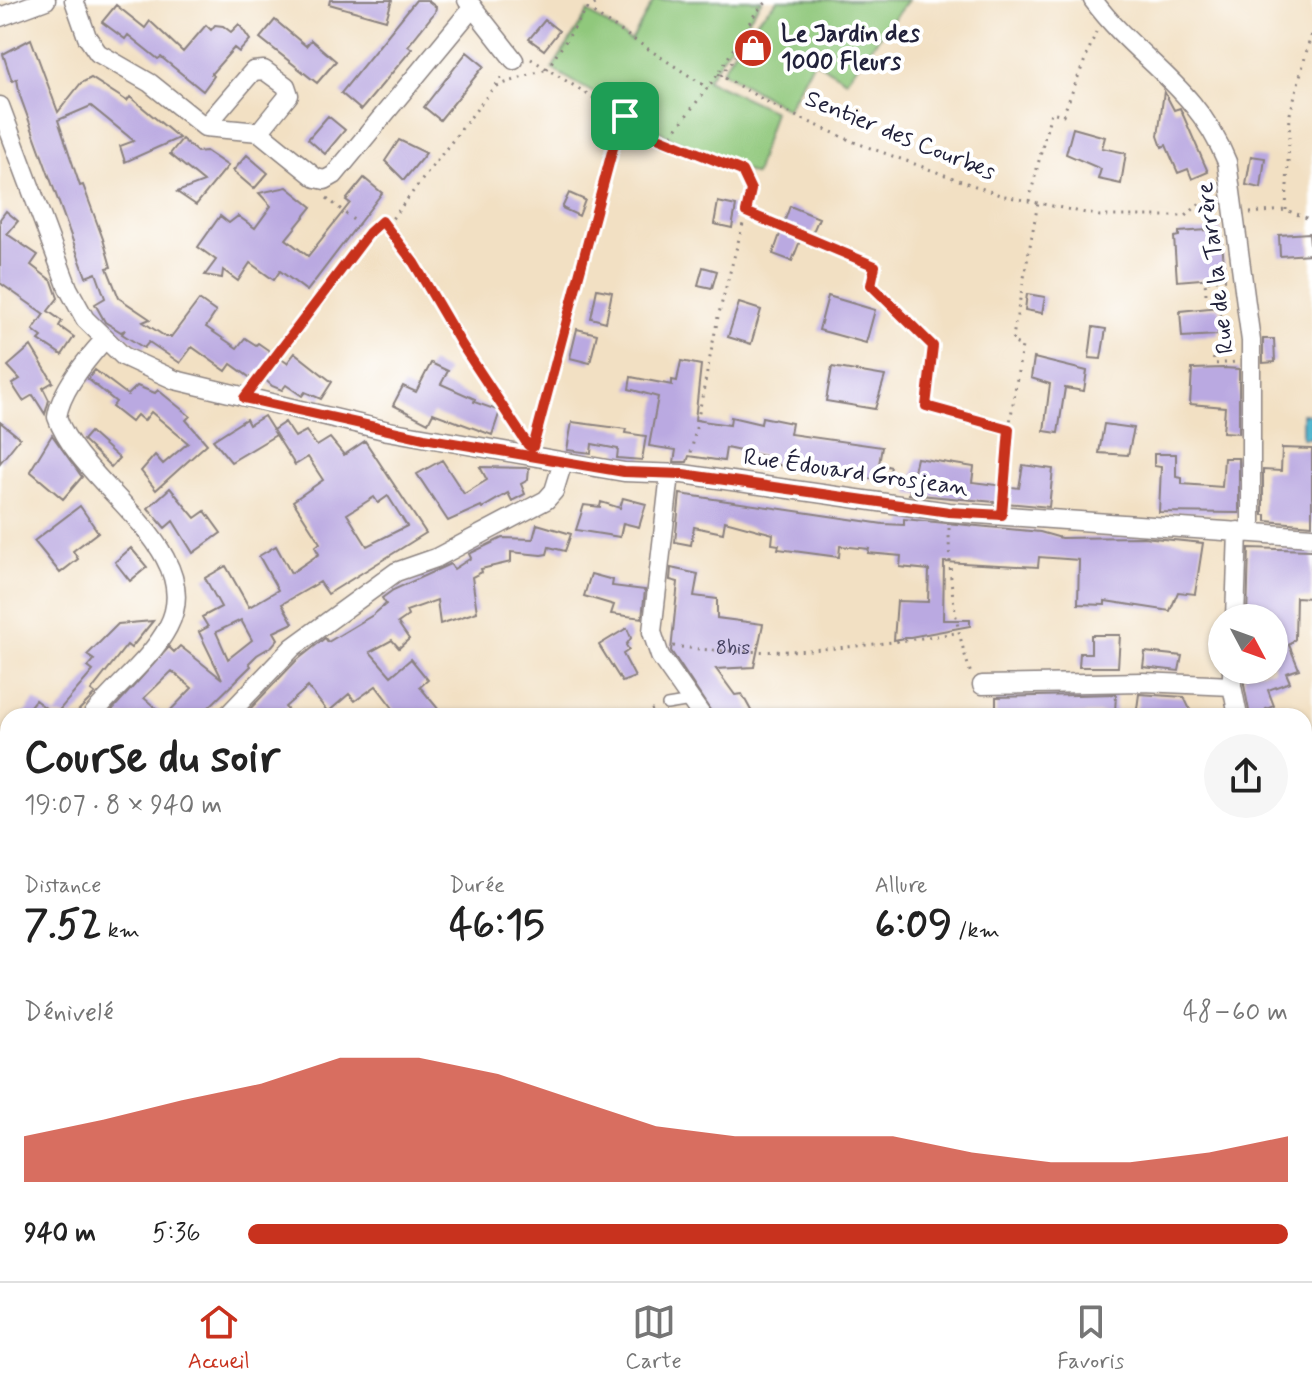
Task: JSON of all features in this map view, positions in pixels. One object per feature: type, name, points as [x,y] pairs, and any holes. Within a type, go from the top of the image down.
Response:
[{"type":"street","points":[[0,17],[46,0]]},
{"type":"street","points":[[74,0],[87,37],[98,53],[150,83],[205,127],[259,132],[316,178],[325,180],[334,175],[470,4],[514,60]]},
{"type":"street","name":"Rue de la Tarrère","points":[[1093,0],[1127,38],[1178,84],[1215,137],[1230,175],[1252,368],[1245,531],[1237,604]]},
{"type":"street","points":[[205,127],[253,71],[264,70],[286,86],[289,95],[259,132]]},
{"type":"street","name":"Rue Édouard Grosjean","points":[[0,106],[8,147],[68,288],[85,319],[123,356],[158,374],[244,398],[388,431],[533,450],[563,462],[624,472],[679,474],[949,512],[1312,537]]},
{"type":"street","points":[[99,708],[157,644],[174,613],[176,601],[171,566],[80,455],[57,417],[60,403],[90,354],[104,340]]},
{"type":"street","points":[[235,708],[293,647],[396,572],[436,558],[546,500],[561,477],[563,462]]},
{"type":"street","points":[[679,474],[652,632],[660,656],[696,708]]},
{"type":"street","points":[[982,685],[1208,679]]},
{"type":"street","points":[[1233,684],[1237,708]]},
{"type":"lane","points":[[667,705],[690,708]]},
{"type":"path","points":[[494,87],[547,69],[587,9],[602,0]]},
{"type":"path","points":[[720,75],[750,22],[769,0]]},
{"type":"path","points":[[587,9],[708,88]]},
{"type":"path","points":[[1029,201],[1051,112],[1063,115],[1097,30]]},
{"type":"path","points":[[1286,210],[1290,114],[1312,31]]},
{"type":"path","points":[[667,141],[742,48],[757,54]]},
{"type":"path","points":[[387,223],[520,52],[667,141],[742,171],[751,190],[679,474]]},
{"type":"path","name":"Sentier des Courbes","points":[[720,75],[778,108],[854,142],[1000,195],[1038,203]]},
{"type":"path","points":[[533,450],[613,148],[625,116]]},
{"type":"path","points":[[1002,515],[1009,429],[1022,346],[1012,342],[1038,203],[1100,216],[1186,216],[1230,175]]},
{"type":"path","points":[[327,198],[369,233]]},
{"type":"path","points":[[1236,214],[1286,210],[1312,220]]},
{"type":"path","points":[[746,212],[875,266],[871,285],[933,346],[926,406],[1009,429]]},
{"type":"path","points":[[244,398],[369,233],[380,222],[387,223],[533,450]]},
{"type":"path","points":[[1205,281],[1206,294]]},
{"type":"path","points":[[1213,350],[1214,364]]},
{"type":"path","points":[[949,512],[949,570],[956,633],[971,674],[982,685]]},
{"type":"path","points":[[697,649],[850,649],[956,633]]},
{"type":"path","points":[[659,708],[667,705]]},
{"type":"green space","points":[[654,0],[762,0],[707,80],[774,111],[755,175],[673,139],[552,69],[588,12],[631,41]]},
{"type":"green space","points":[[778,0],[908,0],[846,80],[814,61],[787,109],[722,71],[746,31]]},
{"type":"water","points":[[1302,414],[1312,414],[1312,438],[1302,438]]},
{"type":"building","points":[[330,0],[392,0],[386,20],[329,4]]},
{"type":"building","points":[[416,0],[427,0],[436,7],[435,12],[408,46],[412,49],[361,110],[341,93]]},
{"type":"building","points":[[116,5],[145,28],[150,21],[183,52],[206,25],[211,30],[215,25],[223,26],[231,32],[239,24],[250,40],[239,52],[234,48],[211,74],[214,76],[203,91],[161,57],[158,59],[128,35],[125,39],[102,22]]},
{"type":"building","points":[[275,20],[306,46],[311,40],[336,61],[317,83],[260,38]]},
{"type":"building","points":[[545,20],[559,31],[544,50],[529,39]]},
{"type":"building","points":[[31,39],[58,112],[81,83],[91,78],[127,101],[130,97],[179,138],[125,162],[120,146],[134,141],[91,106],[58,120],[80,186],[83,185],[103,239],[111,267],[107,268],[119,298],[150,319],[143,322],[166,337],[171,337],[199,300],[216,312],[206,327],[237,348],[245,338],[287,363],[295,353],[332,382],[321,399],[305,392],[302,396],[286,385],[282,390],[272,386],[257,372],[252,379],[231,364],[226,371],[192,347],[180,363],[149,342],[144,348],[122,334],[125,330],[121,332],[105,322],[95,304],[105,298],[96,273],[86,277],[20,96],[17,79],[12,81],[3,54]]},
{"type":"building","points":[[467,52],[484,66],[440,120],[424,107]]},
{"type":"building","points":[[1164,91],[1174,110],[1180,108],[1208,172],[1192,179],[1188,169],[1178,173],[1166,145],[1162,147],[1158,136]]},
{"type":"building","points":[[328,116],[345,130],[325,154],[308,139]]},
{"type":"building","points":[[1073,128],[1105,137],[1102,148],[1126,153],[1121,184],[1098,179],[1101,169],[1066,154]]},
{"type":"building","points":[[182,139],[197,152],[206,151],[228,166],[196,205],[177,192],[204,182],[170,154]]},
{"type":"building","points":[[399,140],[426,153],[404,180],[385,161]]},
{"type":"building","points":[[247,155],[268,173],[254,189],[233,171]]},
{"type":"building","points":[[1251,156],[1265,158],[1261,188],[1246,185]]},
{"type":"building","points":[[364,178],[382,193],[307,291],[280,271],[274,280],[250,263],[238,281],[223,270],[222,278],[205,275],[216,260],[198,247],[220,216],[229,223],[238,216],[255,228],[271,206],[259,193],[287,187],[312,207],[286,239],[308,256],[350,203],[346,200]]},
{"type":"building","points":[[569,193],[585,200],[579,216],[562,208]]},
{"type":"building","points":[[718,202],[736,206],[732,228],[714,224]]},
{"type":"building","points":[[790,206],[819,218],[812,234],[804,231],[792,261],[773,254]]},
{"type":"building","points":[[6,211],[18,221],[7,234],[38,255],[31,265],[52,281],[58,298],[48,311],[62,321],[59,326],[74,337],[62,355],[39,340],[42,337],[33,330],[44,314],[0,283],[0,219]]},
{"type":"building","points":[[1221,229],[1225,277],[1177,281],[1174,237],[1179,236],[1179,232]]},
{"type":"building","points":[[1309,233],[1311,254],[1280,256],[1279,235]]},
{"type":"building","points":[[703,267],[717,271],[712,288],[698,285]]},
{"type":"building","points":[[597,289],[612,292],[606,322],[591,318]]},
{"type":"building","points":[[1027,294],[1045,297],[1042,313],[1025,310]]},
{"type":"building","points":[[828,296],[875,310],[866,343],[819,330]]},
{"type":"building","points":[[739,303],[761,310],[751,344],[728,337]]},
{"type":"building","points":[[1219,307],[1224,328],[1218,330],[1218,335],[1182,337],[1180,311]]},
{"type":"building","points":[[1093,327],[1106,329],[1101,359],[1089,358]]},
{"type":"building","points":[[577,329],[597,334],[590,363],[570,358]]},
{"type":"building","points":[[1263,339],[1274,339],[1275,362],[1263,363]]},
{"type":"building","points":[[31,346],[53,382],[43,388],[49,400],[45,414],[33,395],[23,401],[12,384],[20,379],[8,366]]},
{"type":"building","points":[[1034,358],[1087,371],[1084,391],[1065,388],[1058,433],[1044,431],[1050,384],[1031,378]]},
{"type":"building","points":[[681,361],[701,365],[695,420],[730,425],[731,417],[761,424],[762,417],[792,423],[790,434],[882,447],[879,464],[891,467],[887,481],[813,471],[814,464],[785,459],[783,466],[768,462],[769,457],[726,448],[724,461],[689,456],[687,462],[674,462],[676,450],[649,446],[658,397],[629,389],[631,377],[672,385],[672,380],[677,381]]},
{"type":"building","points":[[431,363],[448,371],[441,384],[475,399],[474,402],[500,411],[492,435],[433,413],[428,423],[393,405],[403,386],[416,392]]},
{"type":"building","points":[[832,367],[885,376],[875,409],[826,401]]},
{"type":"building","points":[[1192,369],[1239,369],[1239,433],[1223,432],[1225,407],[1190,404]]},
{"type":"building","points":[[95,370],[128,395],[137,386],[155,393],[158,390],[190,416],[186,420],[207,444],[156,490],[141,471],[155,455],[163,464],[188,443],[151,412],[144,421],[137,415],[131,422],[112,407],[116,402],[88,379]]},
{"type":"building","points":[[264,416],[276,435],[231,462],[213,440],[246,419],[249,425]]},
{"type":"building","points":[[0,422],[20,438],[0,463]]},
{"type":"building","points":[[285,422],[295,437],[306,431],[317,446],[330,438],[344,455],[365,441],[426,533],[328,594],[320,582],[282,604],[293,623],[274,632],[278,639],[249,663],[251,666],[208,708],[173,708],[192,688],[172,671],[144,698],[156,708],[114,708],[169,647],[174,652],[180,646],[222,679],[199,632],[208,627],[202,617],[221,607],[205,578],[226,566],[249,607],[278,590],[259,556],[276,546],[291,573],[319,554],[315,547],[320,543],[293,501],[323,480],[308,457],[295,465],[273,430]],"holes":[[[388,496],[407,526],[367,546],[347,514],[374,497],[378,503]],[[241,620],[252,640],[228,659],[216,632]]]},
{"type":"building","points":[[572,422],[626,429],[625,433],[646,436],[642,460],[617,458],[618,449],[592,444],[591,453],[567,450]]},
{"type":"building","points":[[1104,424],[1134,428],[1128,455],[1099,453]]},
{"type":"building","points":[[90,432],[119,458],[111,467],[83,440]]},
{"type":"building","points":[[52,435],[82,477],[63,499],[30,471]]},
{"type":"building","points":[[1282,448],[1312,449],[1312,525],[1266,521],[1266,515],[1263,515],[1263,470],[1281,471]]},
{"type":"building","points":[[1154,454],[1176,454],[1176,477],[1182,478],[1182,484],[1222,487],[1224,458],[1239,458],[1239,513],[1159,512],[1161,467],[1154,466]]},
{"type":"building","points":[[917,458],[974,467],[972,482],[1019,488],[1023,465],[1053,469],[1049,507],[909,494]]},
{"type":"building","points":[[442,460],[464,494],[487,480],[480,467],[529,468],[528,480],[521,484],[525,494],[512,501],[508,493],[482,508],[448,521],[417,474]]},
{"type":"building","points":[[170,488],[195,518],[205,511],[221,533],[193,553],[173,521],[165,528],[148,508]]},
{"type":"building","points":[[680,494],[883,524],[904,525],[904,519],[1040,532],[1061,538],[1143,537],[1203,543],[1195,594],[1178,592],[1170,611],[1105,601],[1105,605],[1078,604],[1079,560],[1039,557],[1038,567],[944,562],[943,620],[970,620],[970,626],[894,640],[897,601],[928,602],[929,570],[900,567],[901,556],[868,553],[869,549],[840,546],[839,557],[778,549],[779,545],[772,544],[773,534],[725,521],[723,533],[694,527],[691,545],[675,542]]},
{"type":"building","points":[[623,498],[646,504],[639,527],[623,523],[620,537],[576,530],[584,505],[600,507],[601,502],[620,508]]},
{"type":"building","points":[[80,506],[98,532],[73,551],[78,559],[60,573],[34,541]]},
{"type":"building","points":[[537,524],[571,534],[565,551],[549,547],[547,554],[541,555],[511,552],[511,562],[481,569],[482,572],[472,577],[477,612],[440,624],[437,600],[406,611],[408,616],[398,623],[409,639],[399,648],[392,640],[370,652],[391,676],[411,659],[428,680],[420,687],[437,708],[393,708],[376,686],[355,701],[349,694],[333,708],[325,708],[308,687],[286,708],[251,708],[296,661],[325,638],[328,642],[373,615],[386,604],[382,598],[393,590],[450,564],[454,569],[471,558],[469,554],[502,538],[533,539]]},
{"type":"building","points":[[131,548],[147,567],[130,581],[115,562]]},
{"type":"building","points":[[1249,548],[1312,550],[1311,598],[1296,597],[1295,639],[1289,645],[1299,669],[1288,672],[1288,604],[1247,604]]},
{"type":"building","points":[[671,568],[698,574],[694,596],[717,599],[717,618],[763,624],[754,667],[716,669],[735,695],[742,694],[750,708],[709,708],[671,651],[678,582],[670,580]]},
{"type":"building","points":[[591,574],[613,580],[612,586],[645,590],[642,618],[611,614],[614,605],[584,596]]},
{"type":"building","points":[[153,621],[131,648],[127,645],[91,691],[95,694],[81,708],[61,708],[93,671],[88,667],[94,660],[87,655],[118,624]]},
{"type":"building","points":[[627,628],[631,638],[626,645],[629,650],[623,654],[635,677],[622,682],[599,645]]},
{"type":"building","points":[[1091,635],[1120,635],[1118,667],[1079,667],[1080,653],[1091,653]]},
{"type":"building","points":[[1145,652],[1182,656],[1179,671],[1143,667]]},
{"type":"building","points":[[1284,684],[1268,690],[1274,706],[1269,708],[1248,708],[1244,685]]},
{"type":"building","points":[[1116,694],[1115,708],[996,708],[996,697]]},
{"type":"building","points":[[1139,694],[1184,697],[1189,708],[1137,708]]},
{"type":"building","points":[[35,700],[46,708],[28,708]]},
{"type":"place","name":"Le Jardin des 1000 Fleurs","points":[[753,48]]},
{"type":"route","points":[[625,116],[655,136],[742,171],[751,190],[746,212],[808,235],[875,266],[871,285],[933,346],[926,406],[1009,429],[1002,515],[949,512],[683,474],[624,472],[424,438],[244,398],[369,233],[382,221],[387,223],[414,263],[462,345],[528,445],[533,447],[613,148],[625,116]]}]
